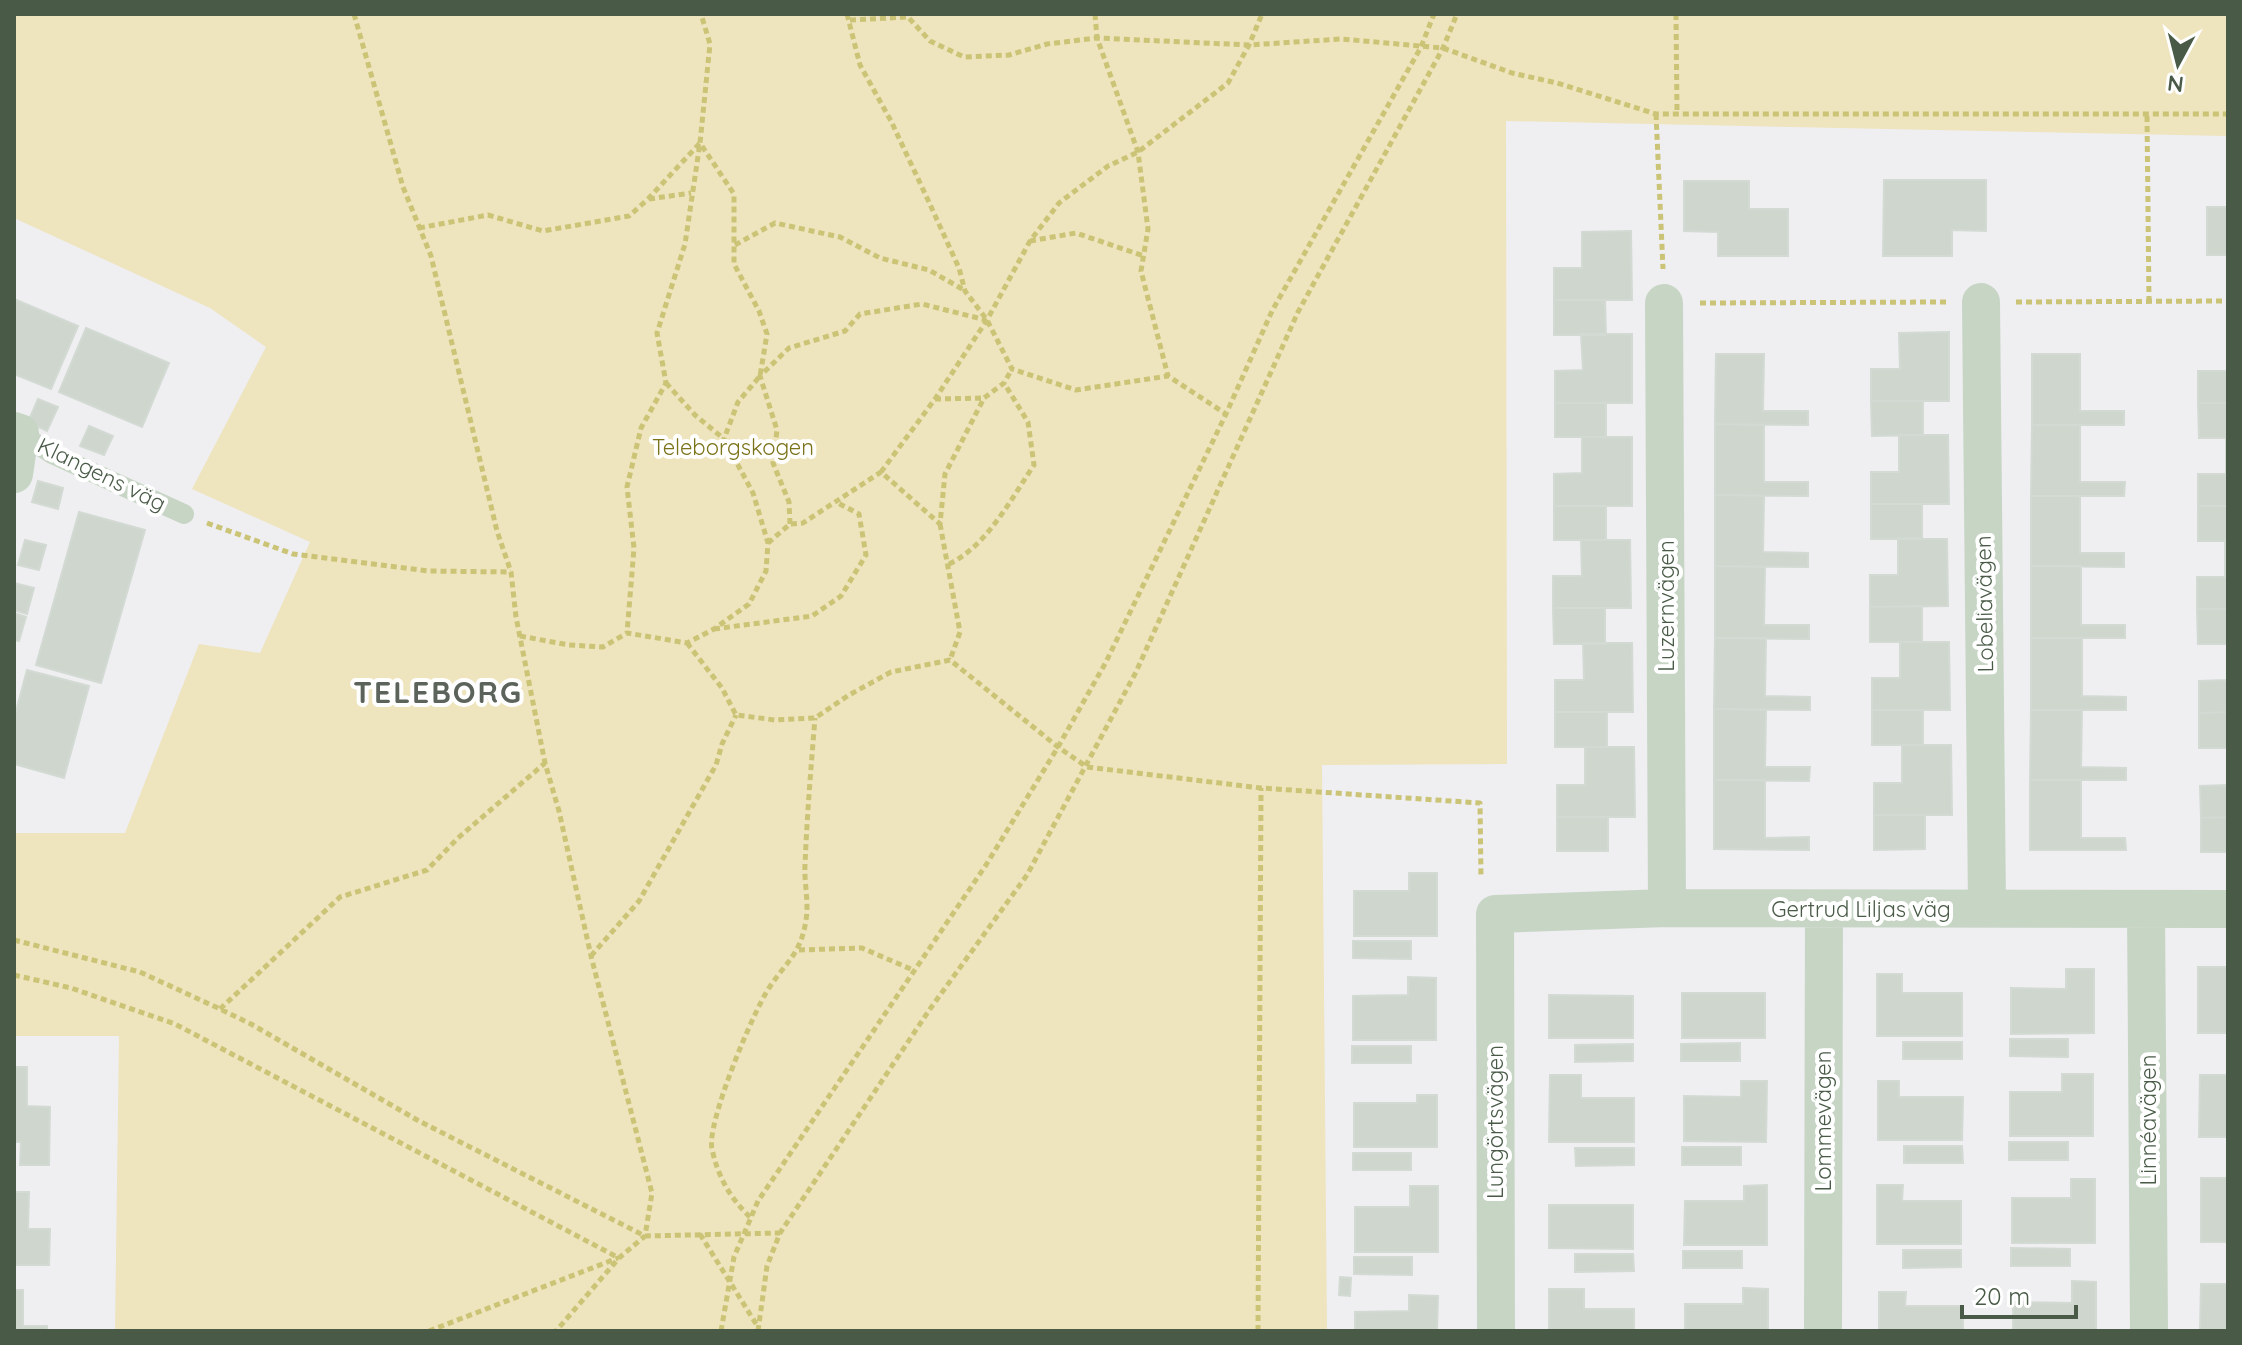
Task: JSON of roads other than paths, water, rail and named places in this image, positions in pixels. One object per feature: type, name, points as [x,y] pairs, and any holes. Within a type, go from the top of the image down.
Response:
[{"type":"street","name":"Lobeliavägen","points":[[1981,302],[1987,907]]},
{"type":"street","name":"Luzernvägen","points":[[1664,303],[1667,908]]},
{"type":"street","name":"Klangens väg","points":[[14,474],[17,432]]},
{"type":"street","name":"Gertrud Liljas väg","points":[[1495,914],[1667,908],[2228,909]]},
{"type":"street","name":"Linnéavägen","points":[[2146,909],[2149,1331]]},
{"type":"street","name":"Lommevägen","points":[[1823,1331],[1824,910]]},
{"type":"street","name":"Lungörtsvägen","points":[[1495,914],[1496,1331]]},
{"type":"lane","name":"Klangens väg","points":[[17,432],[52,454],[184,514]]},
{"type":"district","name":"TELEBORG","points":[[438,693]]},
{"type":"park label","name":"Teleborgskogen","points":[[733,447]]}]
